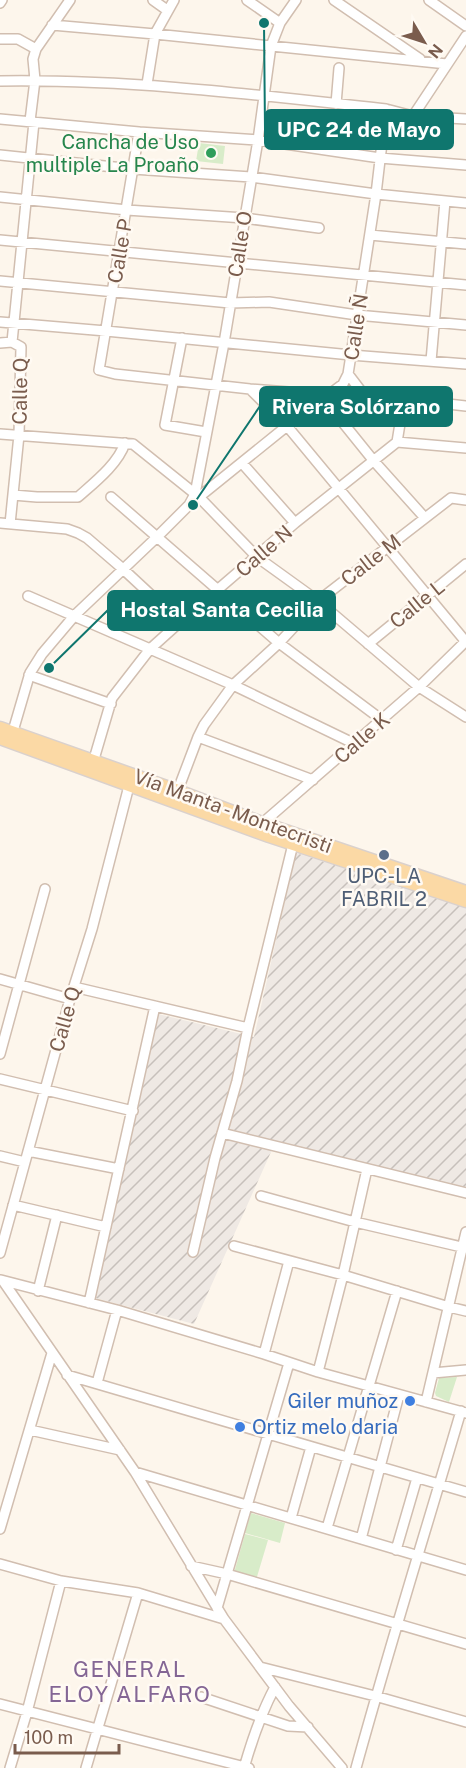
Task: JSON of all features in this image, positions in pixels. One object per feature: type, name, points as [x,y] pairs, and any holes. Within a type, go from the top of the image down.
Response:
[{"type":"main road","name":"Vía Manta - Montecristi","points":[[0,728],[8,738],[258,827],[466,892]]},
{"type":"main road","name":"Vía Manta - Montecristi","points":[[294,839],[466,901]]},
{"type":"street","points":[[35,80],[33,59],[36,49],[70,0]]},
{"type":"street","points":[[153,0],[167,10]]},
{"type":"street","points":[[147,84],[155,34],[174,0]]},
{"type":"street","points":[[247,0],[280,23]]},
{"type":"street","name":"Calle O","points":[[197,496],[206,432],[224,343],[258,140],[271,46],[280,23],[296,0]]},
{"type":"street","points":[[334,0],[422,61]]},
{"type":"street","points":[[429,0],[466,26]]},
{"type":"street","points":[[52,25],[447,64]]},
{"type":"street","points":[[414,116],[466,36]]},
{"type":"street","points":[[0,39],[18,39],[36,49]]},
{"type":"street","points":[[336,104],[339,68]]},
{"type":"street","name":"Calle Q","points":[[5,524],[13,495],[19,435],[21,347],[12,342],[31,158],[35,80]]},
{"type":"street","points":[[0,81],[147,84],[386,109],[414,116],[466,119]]},
{"type":"street","name":"Calle Ñ","points":[[8,738],[29,675],[42,654],[75,615],[197,496],[343,384],[348,374],[364,274],[386,109]]},
{"type":"street","points":[[0,118],[139,132],[258,140],[380,158],[466,165]]},
{"type":"street","name":"Calle P","points":[[139,132],[99,370],[115,374],[174,380]]},
{"type":"street","points":[[0,155],[134,169],[251,177],[376,194],[466,203]]},
{"type":"street","points":[[0,197],[127,210],[244,218],[319,228]]},
{"type":"street","points":[[431,361],[445,201]]},
{"type":"street","points":[[370,235],[466,244]]},
{"type":"street","points":[[0,240],[466,285]]},
{"type":"street","points":[[0,281],[230,303],[269,302],[357,315],[466,325]]},
{"type":"street","points":[[0,322],[466,364]]},
{"type":"street","points":[[182,338],[165,425],[206,432]]},
{"type":"street","points":[[0,343],[12,342]]},
{"type":"street","points":[[348,374],[367,399],[404,399],[466,406]]},
{"type":"street","points":[[174,380],[325,396],[373,460],[425,518]]},
{"type":"street","points":[[250,389],[287,426],[466,642]]},
{"type":"street","points":[[404,399],[397,442],[466,448]]},
{"type":"street","points":[[0,434],[133,444],[197,496],[257,556],[318,601],[419,687],[466,717]]},
{"type":"street","points":[[13,495],[78,497],[112,463],[122,451],[125,442]]},
{"type":"street","name":"Calle N","points":[[92,767],[112,698],[150,649],[257,556],[397,442]]},
{"type":"street","points":[[242,463],[296,524]]},
{"type":"street","points":[[111,497],[279,643],[382,720]]},
{"type":"street","name":"Calle M","points":[[176,796],[204,725],[232,685],[279,643],[318,601],[451,498],[466,500]]},
{"type":"street","points":[[5,524],[78,532],[123,569],[180,622]]},
{"type":"street","name":"Calle L","points":[[368,644],[466,564]]},
{"type":"street","points":[[28,596],[232,685],[355,744]]},
{"type":"street","name":"Calle K","points":[[258,827],[382,720],[466,642]]},
{"type":"street","points":[[29,675],[111,705]]},
{"type":"street","points":[[198,737],[313,780]]},
{"type":"street","name":"Calle Q","points":[[0,1253],[70,999],[92,929],[131,780]]},
{"type":"street","points":[[193,1252],[237,1081],[294,839]]},
{"type":"street","points":[[0,1054],[45,889]]},
{"type":"street","points":[[0,979],[70,999]]},
{"type":"street","points":[[74,987],[248,1028]]},
{"type":"street","points":[[89,1303],[155,1006]]},
{"type":"street","points":[[0,1079],[133,1111]]},
{"type":"street","points":[[222,1133],[466,1193]]},
{"type":"street","points":[[28,1151],[119,1169]]},
{"type":"street","points":[[0,1156],[25,1162]]},
{"type":"street","points":[[318,1372],[367,1169]]},
{"type":"street","points":[[261,1196],[355,1222],[464,1248]]},
{"type":"street","points":[[13,1205],[106,1227]]},
{"type":"street","points":[[38,1291],[57,1215]]},
{"type":"street","points":[[426,1402],[466,1232]]},
{"type":"street","points":[[234,1246],[466,1311]]},
{"type":"street","points":[[264,1353],[289,1261]]},
{"type":"street","points":[[1,1281],[117,1310],[264,1353],[318,1372],[464,1412],[375,1696],[356,1768]]},
{"type":"street","points":[[1,1281],[135,1472],[224,1619],[275,1687],[342,1768]]},
{"type":"street","points":[[327,1528],[398,1291]]},
{"type":"street","points":[[97,1383],[117,1310]]},
{"type":"street","points":[[0,1529],[52,1353]]},
{"type":"street","points":[[217,1608],[289,1363]]},
{"type":"street","points":[[433,1373],[466,1370]]},
{"type":"street","points":[[67,1375],[466,1492]]},
{"type":"street","points":[[361,1539],[399,1395]]},
{"type":"street","points":[[30,1430],[120,1450]]},
{"type":"street","points":[[291,1518],[311,1447]]},
{"type":"street","points":[[135,1472],[466,1570]]},
{"type":"street","points":[[396,1550],[417,1478]]},
{"type":"street","points":[[0,1564],[61,1581],[138,1593],[224,1619]]},
{"type":"street","points":[[191,1566],[227,1574],[466,1642]]},
{"type":"street","points":[[10,1768],[61,1581]]},
{"type":"street","points":[[86,1768],[138,1593]]},
{"type":"street","points":[[260,1667],[466,1722]]},
{"type":"street","points":[[0,1704],[246,1768],[261,1717],[275,1687]]},
{"type":"street","points":[[201,1697],[288,1726],[308,1728]]},
{"type":"shaded area","points":[[296,853],[466,906],[466,1189],[275,1143],[194,1324],[95,1298],[158,1014],[254,1037]]},
{"type":"green space","name":"Cancha de Uso multiple La Proaño","points":[[199,143],[225,146],[223,164],[196,161]]},
{"type":"green space","points":[[457,1377],[449,1402],[436,1396],[439,1378]]},
{"type":"green space","points":[[251,1513],[285,1523],[280,1543],[245,1533]]},
{"type":"green space","points":[[245,1534],[268,1540],[256,1580],[234,1573]]},
{"type":"place","name":"UPC 24 de Mayo","points":[[264,23]]},
{"type":"place","name":"Cancha de Uso multiple La Proaño","points":[[211,153]]},
{"type":"place","name":"Rivera Solórzano","points":[[193,505]]},
{"type":"place","name":"Hostal Santa Cecilia","points":[[49,668]]},
{"type":"place","name":"UPC-LA FABRIL 2","points":[[384,855]]},
{"type":"place","name":"Giler muñoz","points":[[410,1401]]},
{"type":"place","name":"Ortiz melo daria","points":[[240,1427]]},
{"type":"district","name":"GENERAL ELOY ALFARO","points":[[130,1682]]}]
